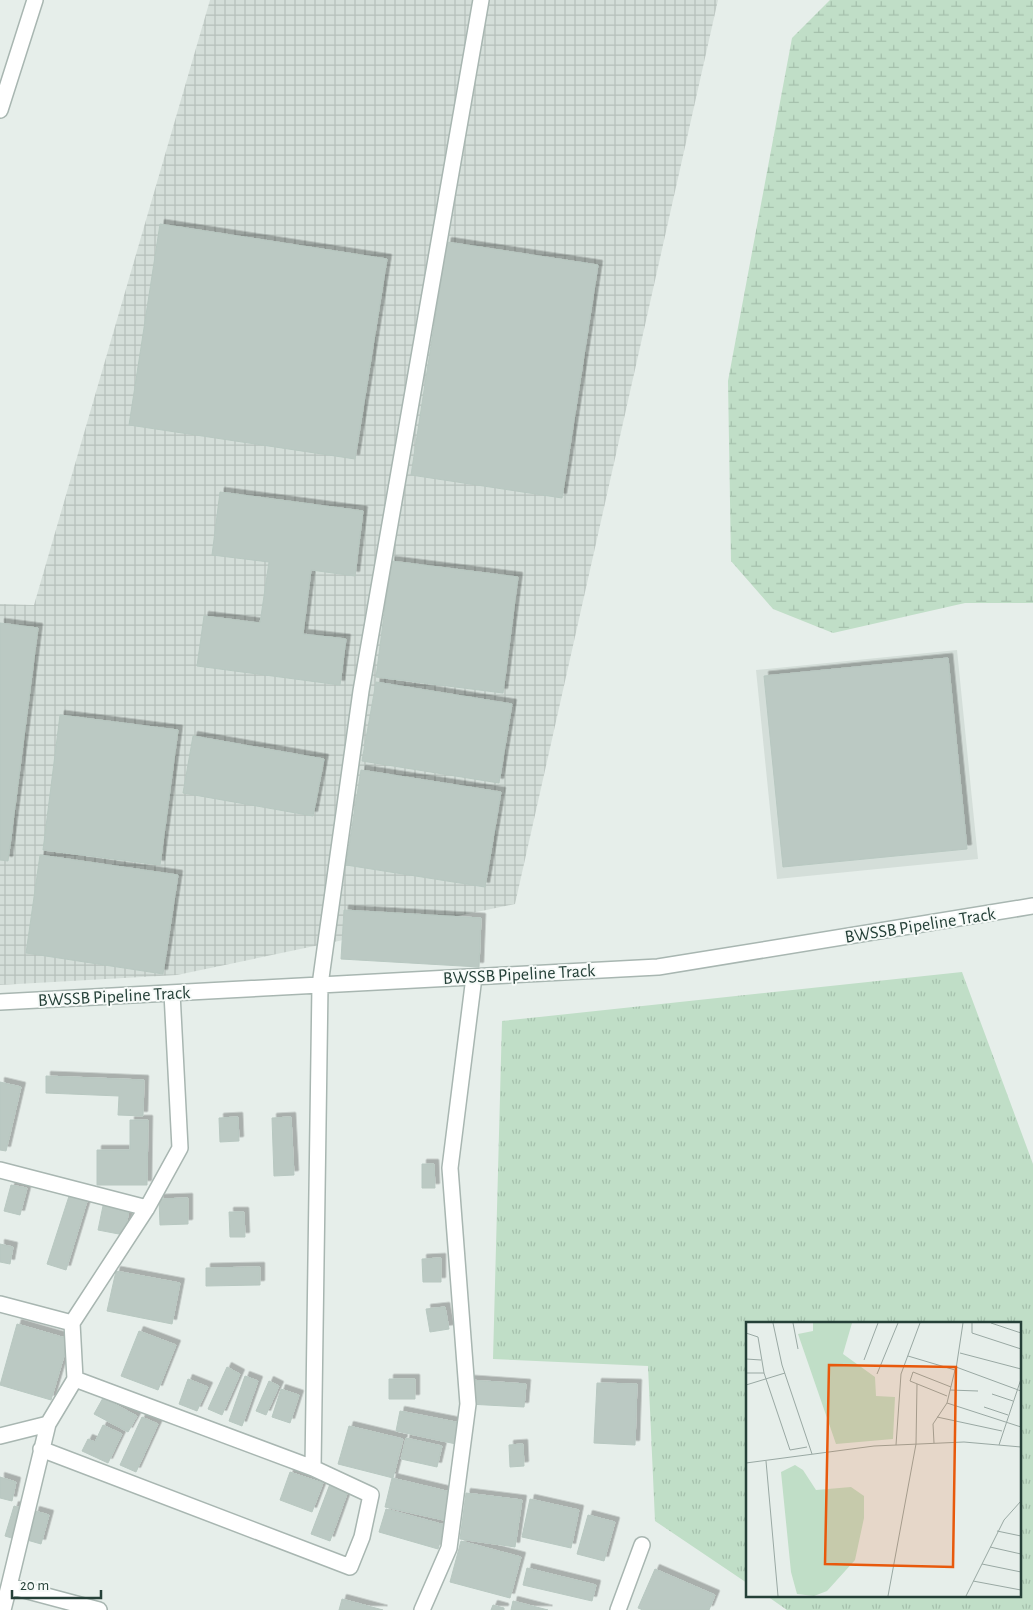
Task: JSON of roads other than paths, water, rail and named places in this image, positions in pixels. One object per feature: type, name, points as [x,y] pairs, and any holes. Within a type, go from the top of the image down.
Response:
[{"type":"street","points":[[0,110],[35,0]]},
{"type":"street","points":[[313,1468],[320,985],[361,691],[481,0]]},
{"type":"street","name":"BWSSB Pipeline Track","points":[[0,1002],[658,967],[1033,906]]},
{"type":"street","points":[[422,1610],[449,1548],[468,1404],[450,1168],[474,976]]},
{"type":"street","points":[[3,1610],[48,1424],[75,1379],[72,1323],[147,1208],[180,1148],[172,993]]},
{"type":"street","points":[[0,1170],[147,1208]]},
{"type":"street","points":[[0,1304],[72,1323]]},
{"type":"street","points":[[41,1449],[350,1567],[362,1537],[371,1495],[313,1468],[75,1379]]},
{"type":"street","points":[[0,1436],[48,1424]]},
{"type":"street","points":[[618,1610],[642,1545]]},
{"type":"street","points":[[9,1586],[98,1610]]}]
